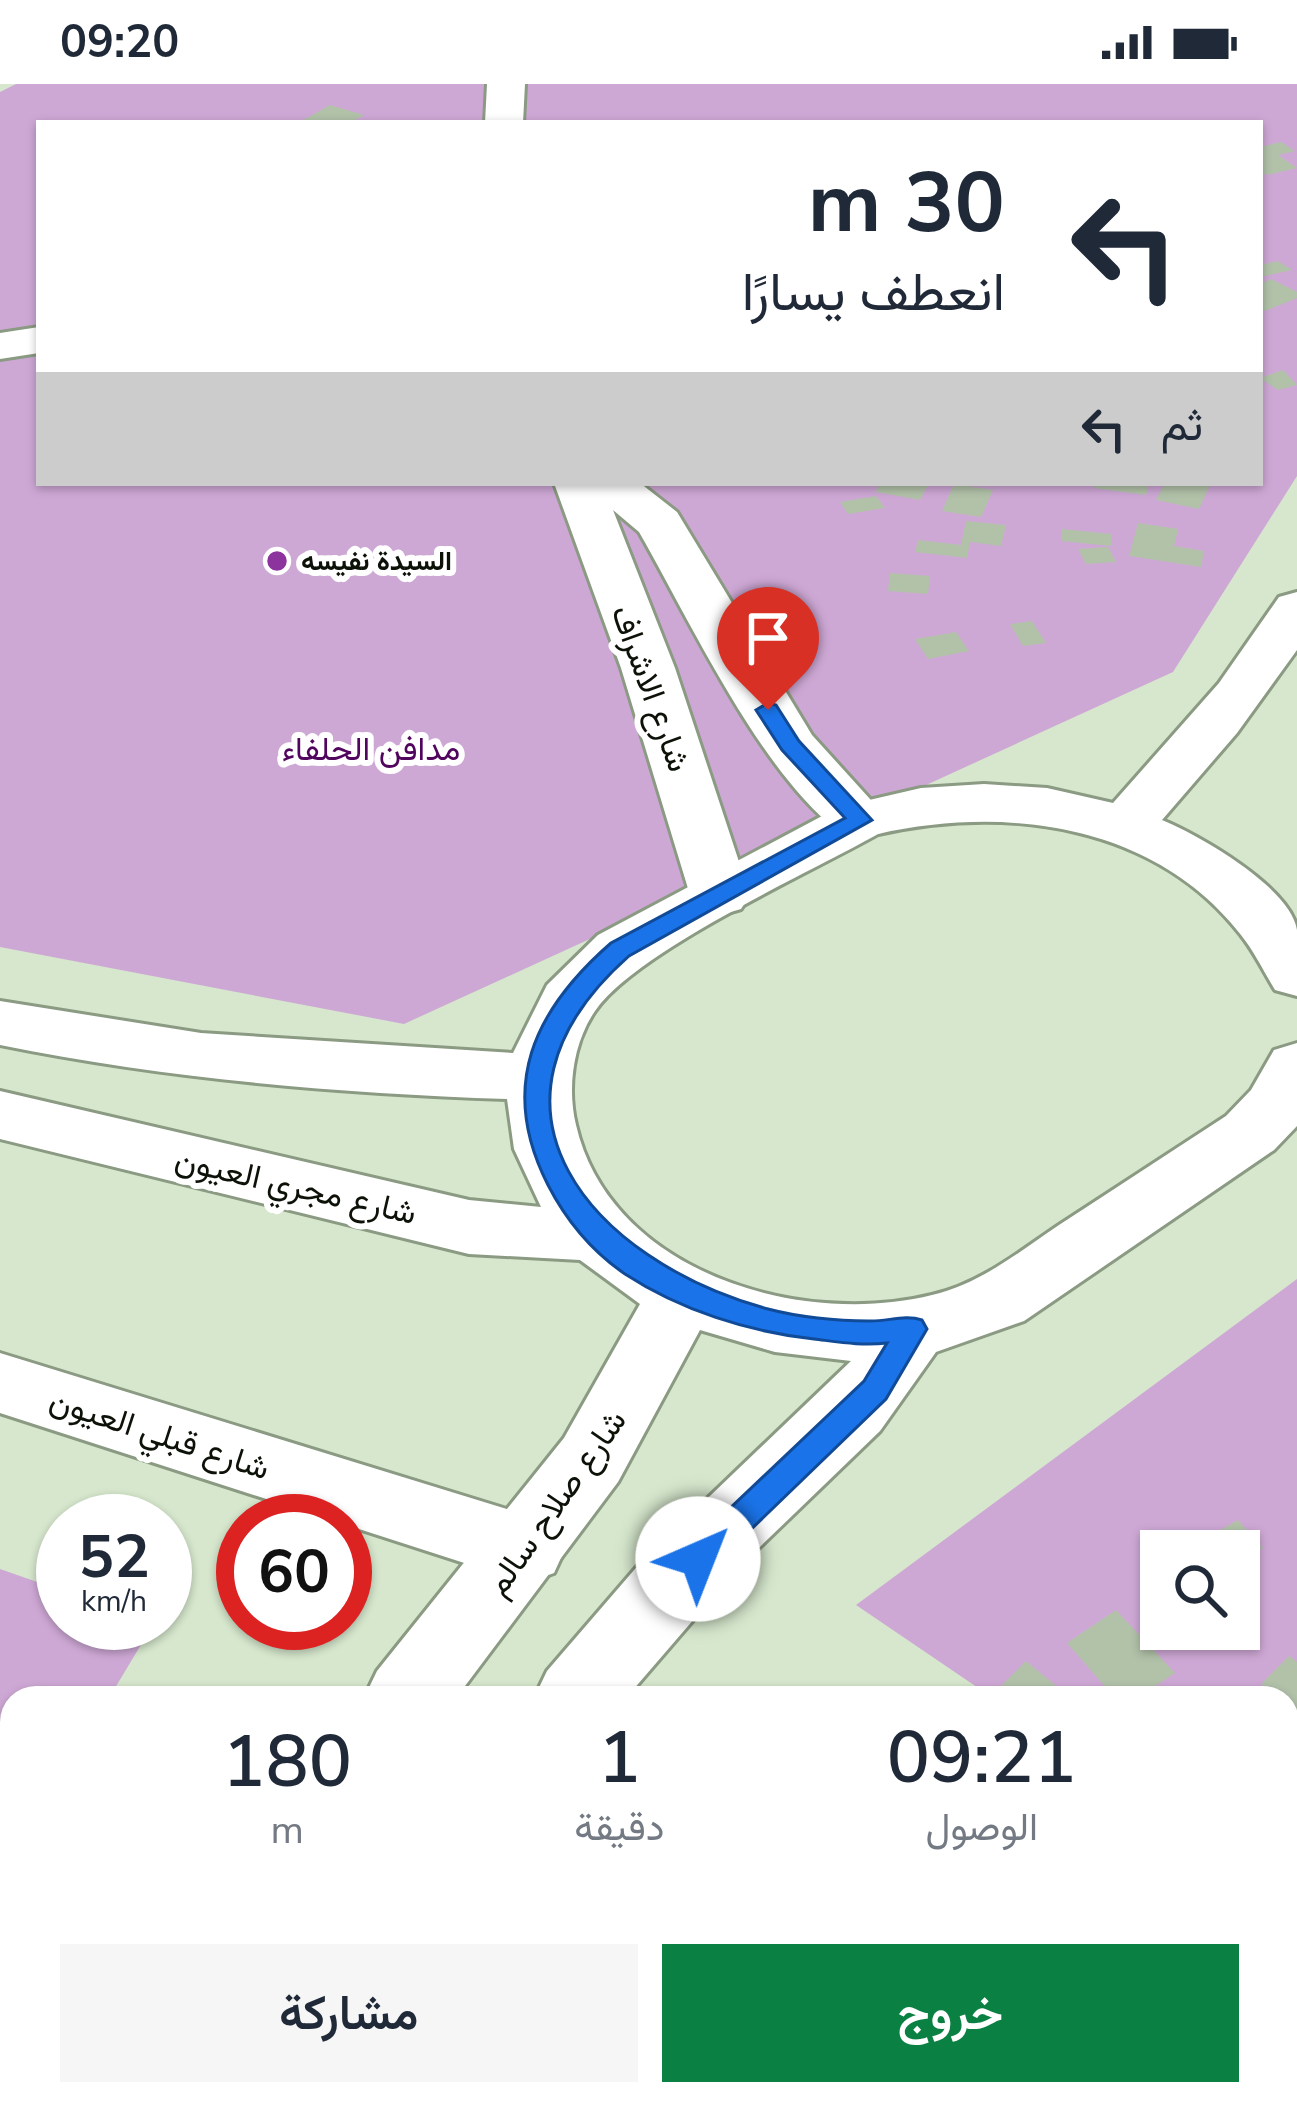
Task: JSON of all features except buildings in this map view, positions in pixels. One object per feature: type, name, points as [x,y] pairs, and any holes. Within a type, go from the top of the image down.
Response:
[{"type":"main road","points":[[504,120],[506,84]]},
{"type":"main road","points":[[0,346],[36,340]]},
{"type":"main road","name":"شارع الاشراف","points":[[579,486],[648,668],[720,896]]},
{"type":"main road","points":[[614,486],[659,523],[790,745],[860,820]]},
{"type":"main road","points":[[1125,825],[1202,741],[1269,655],[1297,608]]},
{"type":"main road","points":[[1297,975],[1263,916],[1236,889],[1185,854],[1125,825],[1059,808],[991,799],[941,801],[860,820],[620,950],[563,1008],[547,1043],[539,1077],[538,1118],[548,1158],[568,1196],[596,1232],[634,1264],[682,1292],[771,1322],[824,1331],[912,1329],[998,1301],[1250,1133],[1276,1106],[1297,1066]]},
{"type":"main road","points":[[0,1023],[119,1048],[225,1061],[539,1077]]},
{"type":"main road","name":"شارع مجري العيون","points":[[0,1115],[470,1227],[534,1234],[596,1232]]},
{"type":"main road","name":"شارع صلاح سالم","points":[[416,1686],[591,1460],[642,1374],[682,1292]]},
{"type":"main road","points":[[587,1686],[730,1524],[875,1390],[912,1329]]},
{"type":"main road","name":"شارع قبلي العيون","points":[[0,1383],[526,1549]]},
{"type":"green space","name":"مدافن الحلفاء","points":[[16,84],[1297,84],[1297,476],[1173,672],[404,1024],[0,947],[0,92]]},
{"type":"green space","points":[[1297,1279],[1297,1686],[975,1686],[856,1605]]},
{"type":"green space","points":[[0,1569],[36,1582],[36,1650],[138,1650],[116,1686],[0,1686]]},
{"type":"place","name":"السيدة نفيسه","points":[[277,561]]},
{"type":"route","points":[[698,1559],[875,1390],[912,1329],[869,1334],[771,1322],[682,1292],[634,1264],[596,1232],[568,1196],[548,1158],[538,1118],[539,1077],[547,1043],[563,1008],[620,950],[860,820],[790,745],[768,710]]}]
